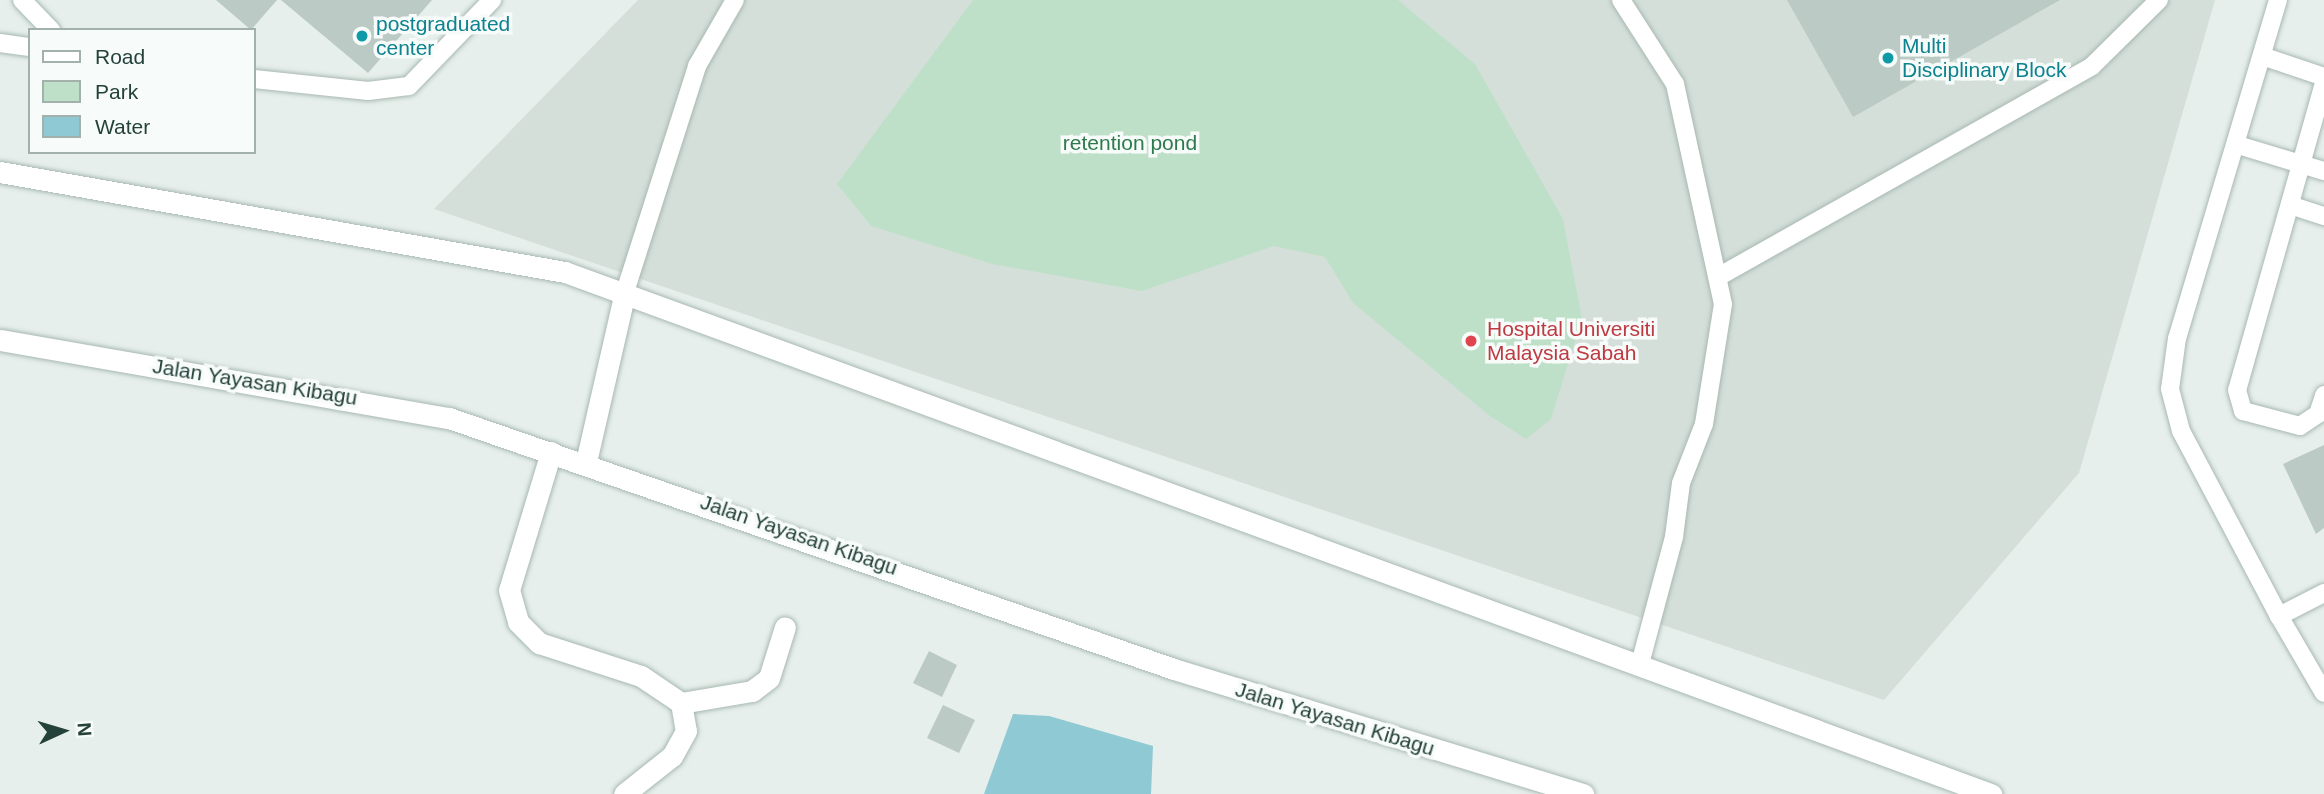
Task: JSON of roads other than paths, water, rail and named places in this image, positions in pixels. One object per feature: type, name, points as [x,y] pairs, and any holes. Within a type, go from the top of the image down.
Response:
[{"type":"street","points":[[0,172],[408,239],[565,272],[1991,794]]},
{"type":"street","points":[[586,462],[625,292]]},
{"type":"street","name":"Jalan Yayasan Kibagu","points":[[0,340],[344,395],[449,418],[586,462],[1174,669],[1583,794]]},
{"type":"street","points":[[551,452],[509,590],[518,622],[539,643],[641,676],[681,703],[752,691],[769,678],[785,627]]},
{"type":"street","points":[[624,794],[672,756],[686,731],[681,703]]},
{"type":"lane","points":[[22,0],[49,28]]},
{"type":"lane","points":[[256,79],[368,91],[409,86],[492,0]]},
{"type":"lane","points":[[625,292],[696,66],[735,0]]},
{"type":"lane","points":[[1621,0],[1675,84],[1723,304],[1718,354],[1640,664]]},
{"type":"lane","points":[[1718,277],[2092,66],[2159,0]]},
{"type":"lane","points":[[2278,0],[2238,145],[2177,338],[2171,403],[2279,616],[2324,693]]},
{"type":"lane","points":[[0,43],[28,47]]},
{"type":"lane","points":[[2262,56],[2324,77]]},
{"type":"lane","points":[[2324,83],[2238,402],[2243,411],[2300,426],[2318,414],[2324,395]]},
{"type":"lane","points":[[2238,145],[2324,171]]},
{"type":"lane","points":[[2293,206],[2324,216]]},
{"type":"lane","points":[[2279,616],[2324,593]]},
{"type":"water","points":[[1013,714],[1049,716],[1153,746],[1151,794],[984,794]]},
{"type":"place","name":"postgraduated center","points":[[362,36]]},
{"type":"place","name":"Multi Disciplinary Block","points":[[1888,58]]},
{"type":"place","name":"Hospital Universiti Malaysia Sabah","points":[[1471,341]]},
{"type":"park label","name":"retention pond","points":[[1130,143]]}]
